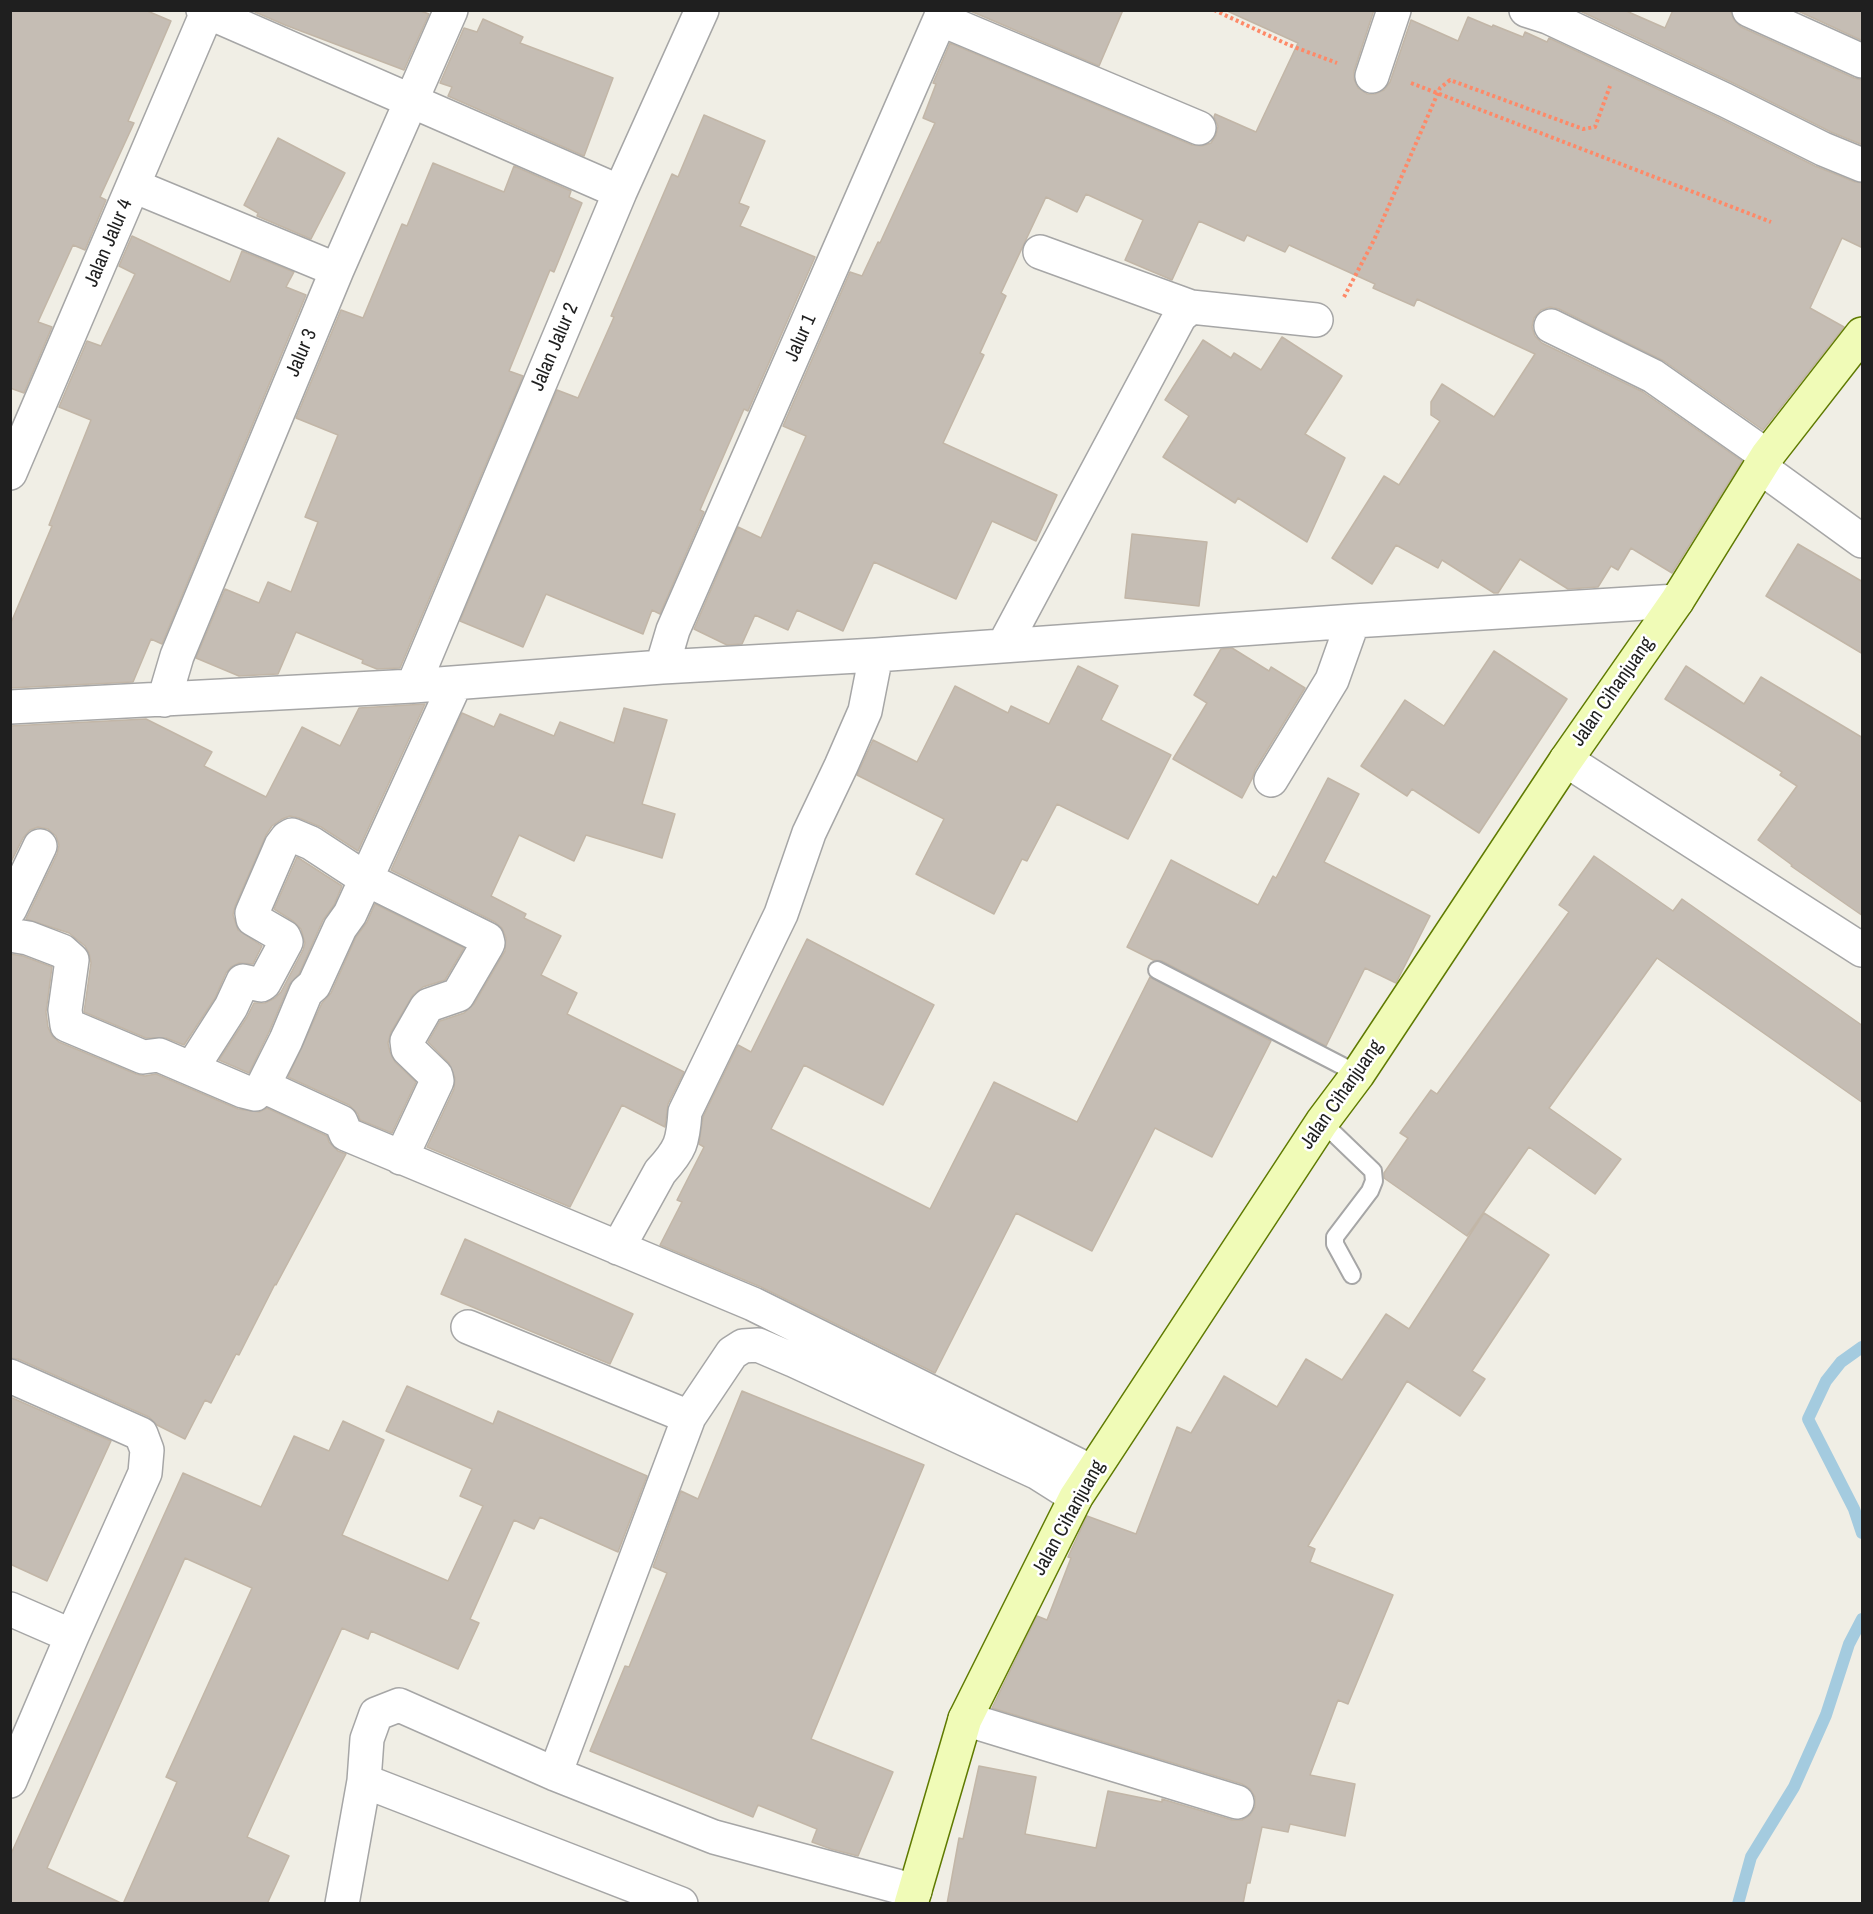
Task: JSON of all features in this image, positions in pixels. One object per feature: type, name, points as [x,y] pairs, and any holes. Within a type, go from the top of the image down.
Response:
[{"type":"main road","name":"Jalan Cihanjuang","points":[[913,1897],[965,1719],[1084,1484],[1322,1122],[1358,1074],[1566,760],[1677,601],[1764,461],[1863,334]]},
{"type":"street","name":"Jalur 3","points":[[164,700],[177,656],[337,270],[451,10]]},
{"type":"street","name":"Jalan Jalur 2","points":[[413,686],[620,192],[702,10]]},
{"type":"street","points":[[1372,76],[1394,10]]},
{"type":"street","points":[[1526,10],[1548,17],[1823,149],[1863,165]]},
{"type":"street","points":[[1749,10],[1863,61]]},
{"type":"street","points":[[206,11],[620,192]]},
{"type":"street","name":"Jalan Jalur 4","points":[[10,473],[134,186],[206,11]]},
{"type":"street","points":[[942,15],[1199,128]]},
{"type":"street","name":"Jalur 1","points":[[662,668],[673,630],[942,15]]},
{"type":"street","points":[[134,186],[337,270]]},
{"type":"street","points":[[1040,252],[1191,307],[1316,320]]},
{"type":"street","points":[[1004,645],[1180,316],[1191,307]]},
{"type":"street","points":[[1551,326],[1653,376],[1863,541]]},
{"type":"street","points":[[10,707],[455,684],[1353,621],[1677,601]]},
{"type":"street","points":[[1271,780],[1332,680],[1353,621]]},
{"type":"street","points":[[618,1248],[657,1178],[683,1139],[686,1112],[781,914],[808,833],[865,711],[876,655]]},
{"type":"street","points":[[10,935],[28,938],[62,951],[72,960],[65,1010],[67,1025],[143,1057],[159,1055],[255,1094],[262,1086],[286,1040],[306,992],[314,985],[340,928],[350,914],[455,684]]},
{"type":"street","points":[[1566,760],[1863,951]]},
{"type":"street","points":[[192,1068],[231,1007],[243,981],[261,985],[264,983],[286,942],[284,937],[253,919],[252,914],[281,846],[287,838],[292,836],[310,843],[366,879],[487,939],[488,943],[458,995],[429,1005],[407,1041],[408,1049],[436,1076],[437,1081],[401,1158]]},
{"type":"street","points":[[10,909],[40,846]]},
{"type":"street","points":[[262,1086],[341,1122],[346,1134],[753,1304],[1084,1484]]},
{"type":"street","points":[[468,1327],[689,1417]]},
{"type":"street","points":[[555,1773],[689,1417],[732,1353],[743,1346],[758,1345],[1038,1473],[1084,1484]]},
{"type":"street","points":[[10,1376],[141,1434],[147,1450],[145,1473],[72,1635],[10,1781]]},
{"type":"street","points":[[10,1609],[72,1635]]},
{"type":"street","points":[[342,1904],[364,1782],[367,1739],[376,1714],[399,1705],[555,1773],[714,1837],[913,1897]]},
{"type":"street","points":[[965,1719],[1237,1802]]},
{"type":"street","points":[[364,1782],[681,1904]]},
{"type":"lane","points":[[1157,970],[1358,1074]]},
{"type":"lane","points":[[1322,1122],[1372,1171],[1374,1181],[1370,1191],[1335,1237],[1335,1244],[1352,1275]]},
{"type":"path","points":[[1214,10],[1289,45],[1372,76],[1409,82],[1771,222]]},
{"type":"path","points":[[1316,320],[1334,310],[1347,293],[1374,240],[1440,88],[1450,80],[1583,129],[1589,129],[1594,127],[1623,52]]},
{"type":"building","points":[[10,10],[145,10],[171,21],[128,121],[134,123],[100,197],[106,200],[85,250],[73,245],[38,322],[52,327],[24,393],[10,388]]},
{"type":"building","points":[[255,10],[418,10],[429,14],[404,70],[285,25]]},
{"type":"building","points":[[968,10],[1123,10],[1099,66]]},
{"type":"building","points":[[1225,10],[1374,10],[1354,71],[1354,79],[1358,88],[1367,94],[1375,94],[1384,90],[1390,82],[1411,20],[1458,41],[1468,17],[1523,37],[1525,32],[1547,42],[1549,38],[1815,166],[1863,183],[1863,248],[1842,238],[1810,308],[1844,327],[1763,430],[1664,361],[1559,309],[1550,307],[1541,310],[1534,318],[1532,327],[1535,336],[1542,343],[1643,392],[1742,461],[1672,573],[1631,548],[1618,570],[1611,566],[1598,587],[1568,589],[1520,559],[1498,593],[1494,593],[1442,560],[1438,568],[1396,545],[1372,584],[1332,558],[1384,476],[1399,485],[1440,421],[1431,415],[1431,402],[1442,384],[1494,417],[1535,354],[1417,299],[1414,306],[1373,288],[1375,284],[1289,245],[1285,252],[1247,235],[1244,241],[1199,221],[1172,280],[1125,260],[1143,220],[1086,194],[1077,212],[1046,197],[1001,293],[1006,296],[980,353],[984,355],[943,443],[1057,495],[1036,541],[992,521],[956,599],[874,562],[843,631],[797,610],[788,630],[755,615],[742,644],[727,645],[694,629],[738,527],[761,538],[806,436],[783,426],[850,272],[862,276],[878,242],[880,243],[935,123],[923,118],[936,84],[933,83],[950,43],[1192,145],[1202,146],[1211,143],[1216,135],[1218,126],[1215,114],[1256,132],[1298,43]]},
{"type":"building","points":[[1578,10],[1624,10],[1665,28],[1673,10],[1730,10],[1734,20],[1741,27],[1863,80],[1863,145],[1831,132]]},
{"type":"building","points":[[1796,10],[1863,10],[1863,41]]},
{"type":"building","points":[[483,19],[523,37],[520,43],[613,78],[584,156],[448,96],[452,87],[440,83],[464,28],[477,32]]},
{"type":"building","points":[[704,115],[765,141],[739,203],[749,207],[740,226],[815,257],[748,411],[744,409],[700,510],[704,512],[660,614],[652,610],[643,634],[546,594],[523,647],[460,621],[557,390],[578,398],[614,317],[611,316],[672,174],[678,177]]},
{"type":"building","points":[[278,138],[345,173],[311,239],[257,216],[258,213],[244,205]]},
{"type":"building","points":[[433,163],[504,192],[514,166],[571,191],[569,197],[582,203],[554,272],[550,270],[509,371],[523,376],[400,668],[377,669],[362,663],[363,660],[296,632],[278,674],[239,676],[196,658],[225,589],[259,603],[268,582],[291,592],[318,522],[305,517],[338,435],[296,418],[341,310],[363,318],[402,224],[407,226]]},
{"type":"building","points":[[132,236],[230,282],[242,251],[294,272],[286,287],[306,295],[162,644],[151,639],[133,682],[10,688],[10,625],[52,526],[49,525],[91,420],[59,407],[87,341],[101,346],[135,274],[119,266]]},
{"type":"building","points":[[1282,337],[1342,376],[1305,434],[1345,458],[1307,542],[1238,498],[1235,503],[1163,457],[1189,416],[1165,400],[1203,340],[1231,358],[1234,353],[1261,370]]},
{"type":"building","points":[[1132,534],[1207,542],[1199,606],[1125,598]]},
{"type":"building","points":[[1798,544],[1863,582],[1863,654],[1766,596]]},
{"type":"building","points":[[1232,648],[1269,671],[1271,667],[1305,688],[1255,770],[1242,798],[1173,759],[1207,703],[1194,695],[1221,649]]},
{"type":"building","points":[[1494,651],[1567,699],[1479,833],[1412,789],[1407,796],[1361,766],[1405,700],[1444,726]]},
{"type":"building","points":[[1078,666],[1118,686],[1101,720],[1171,755],[1128,839],[1057,804],[1027,861],[1022,859],[994,914],[916,874],[944,819],[857,775],[873,740],[917,762],[955,686],[1008,713],[1011,706],[1049,724]]},
{"type":"building","points":[[1686,666],[1744,704],[1761,677],[1863,738],[1863,916],[1758,840],[1797,786],[1780,775],[1782,772],[1665,699]]},
{"type":"building","points":[[425,704],[358,851],[321,827],[299,818],[290,816],[272,826],[266,835],[233,915],[238,930],[262,946],[253,964],[239,963],[226,973],[215,998],[184,1045],[166,1038],[146,1038],[84,1012],[91,963],[85,946],[69,933],[26,919],[57,854],[59,845],[56,836],[48,829],[38,827],[30,830],[23,838],[10,864],[10,726],[146,719],[212,752],[204,766],[266,797],[302,727],[340,746],[359,708]]},
{"type":"building","points":[[624,708],[667,720],[642,804],[675,814],[662,858],[586,835],[574,861],[519,835],[491,896],[526,914],[524,918],[561,936],[541,975],[577,993],[567,1014],[684,1072],[668,1104],[665,1127],[622,1105],[570,1207],[427,1147],[454,1089],[455,1078],[449,1063],[428,1042],[440,1021],[464,1013],[474,1004],[505,951],[506,938],[502,928],[495,922],[391,870],[462,713],[494,727],[500,714],[554,736],[560,722],[614,743]]},
{"type":"building","points":[[1328,778],[1359,794],[1324,862],[1430,916],[1396,983],[1365,968],[1326,1046],[1162,961],[1153,960],[1127,947],[1171,860],[1258,905],[1273,876],[1276,878]]},
{"type":"building","points":[[1594,856],[1673,911],[1682,899],[1863,1026],[1863,1103],[1657,958],[1549,1108],[1621,1159],[1595,1194],[1529,1147],[1467,1236],[1384,1178],[1384,1173],[1408,1138],[1400,1133],[1431,1090],[1437,1094],[1569,912],[1559,905]]},
{"type":"building","points":[[297,857],[342,886],[334,905],[323,920],[299,974],[289,985],[249,1073],[219,1060],[254,1003],[265,1003],[281,992],[303,950],[305,943],[301,929],[274,909]]},
{"type":"building","points":[[375,904],[464,948],[445,980],[423,987],[413,995],[391,1032],[388,1043],[395,1062],[416,1082],[392,1133],[360,1120],[358,1114],[349,1105],[288,1077],[322,1003],[331,993],[356,937],[367,922]]},
{"type":"building","points":[[807,939],[934,1005],[883,1105],[804,1065],[771,1129],[930,1209],[994,1082],[1077,1122],[1150,977],[1271,1041],[1212,1157],[1155,1128],[1092,1251],[1016,1213],[935,1373],[761,1287],[660,1245],[682,1202],[677,1200],[704,1147],[699,1144],[703,1117],[738,1045],[751,1052]]},
{"type":"building","points":[[10,954],[23,956],[52,967],[46,1012],[48,1027],[52,1036],[59,1042],[136,1074],[145,1076],[156,1074],[238,1109],[259,1112],[267,1108],[327,1136],[329,1142],[338,1151],[346,1154],[239,1355],[236,1354],[211,1403],[205,1400],[185,1439],[157,1425],[149,1417],[18,1359],[10,1358]]},
{"type":"building","points":[[1484,1213],[1549,1255],[1472,1371],[1485,1379],[1460,1416],[1407,1381],[1308,1546],[1315,1549],[1310,1562],[1393,1595],[1348,1704],[1338,1700],[1310,1775],[1355,1784],[1345,1836],[1290,1824],[1288,1832],[1262,1827],[1243,1904],[947,1904],[959,1838],[963,1839],[979,1766],[1036,1777],[1025,1834],[1096,1848],[1108,1791],[1162,1802],[1162,1799],[1232,1820],[1242,1820],[1250,1815],[1255,1807],[1255,1797],[1250,1789],[1242,1784],[992,1708],[1037,1616],[1047,1620],[1071,1558],[1068,1557],[1087,1516],[1136,1534],[1177,1427],[1191,1433],[1224,1376],[1277,1407],[1306,1359],[1342,1380],[1386,1314],[1409,1329]]},
{"type":"building","points":[[465,1239],[633,1314],[610,1364],[441,1294]]},
{"type":"building","points":[[407,1386],[493,1424],[498,1411],[647,1476],[618,1552],[540,1517],[534,1529],[514,1520],[470,1619],[479,1623],[458,1669],[371,1631],[368,1639],[342,1628],[247,1837],[289,1856],[267,1904],[10,1904],[10,1856],[183,1473],[261,1507],[294,1436],[329,1451],[343,1421],[384,1440],[342,1535],[448,1581],[483,1506],[460,1496],[472,1469],[386,1431]],"holes":[[[185,1558],[252,1588],[166,1777],[177,1782],[123,1904],[47,1868]]]},
{"type":"building","points":[[742,1391],[924,1465],[811,1739],[893,1772],[858,1856],[812,1842],[817,1829],[758,1805],[753,1817],[590,1751],[625,1666],[629,1667],[667,1573],[653,1567],[681,1491],[698,1499]]},
{"type":"building","points":[[10,1397],[111,1441],[47,1581],[10,1564]]},
{"type":"waterway","points":[[1862,1347],[1841,1362],[1826,1381],[1808,1419],[1854,1509],[1862,1533]]},
{"type":"waterway","points":[[1738,1904],[1751,1857],[1794,1787],[1826,1715],[1849,1644],[1862,1619]]}]
